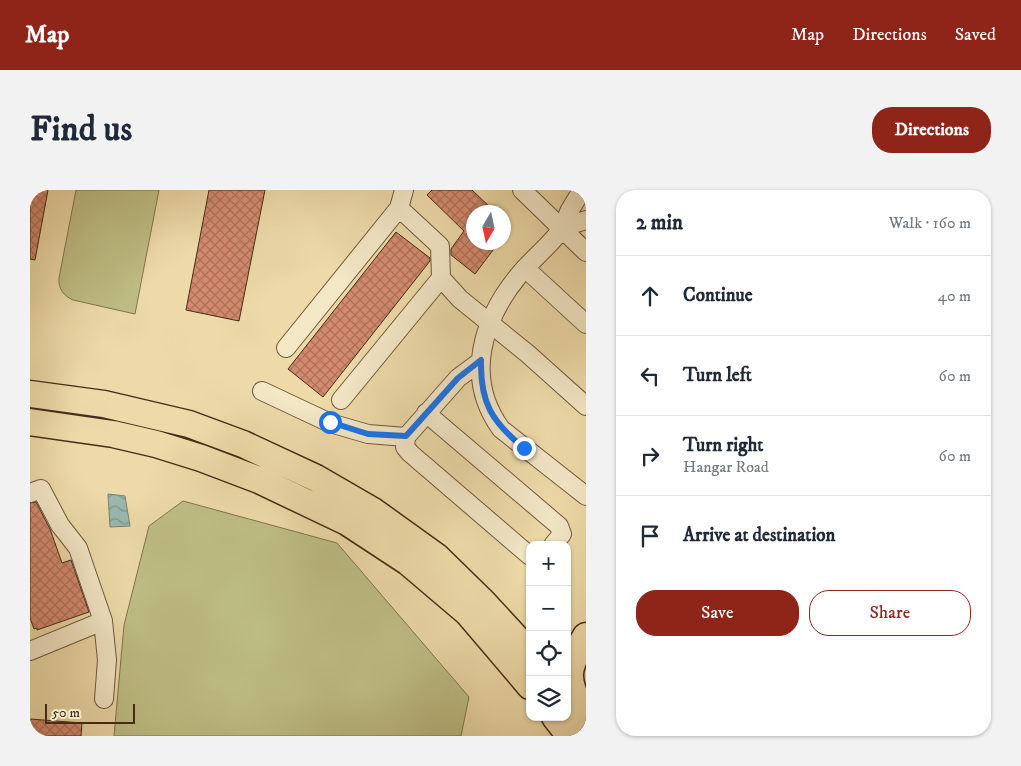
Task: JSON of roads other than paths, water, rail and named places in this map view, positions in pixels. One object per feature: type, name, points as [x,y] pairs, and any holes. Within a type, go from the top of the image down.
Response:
[{"type":"highway","points":[[30,394],[104,404],[189,424],[243,444],[316,478],[373,511],[437,557],[483,602],[526,649]]},
{"type":"highway","points":[[30,422],[113,434],[156,444],[201,458],[259,480],[347,522],[408,562],[468,613],[526,679]]},
{"type":"highway","points":[[580,725],[569,677],[571,662],[586,636]]},
{"type":"highway","points":[[571,706],[580,725]]},
{"type":"highway","points":[[568,721],[580,725]]},
{"type":"street","points":[[286,348],[399,208],[404,190]]},
{"type":"street","points":[[522,190],[586,252]]},
{"type":"street","points":[[582,190],[562,228],[525,268],[501,300],[485,335],[481,374],[485,399],[501,429],[586,496]]},
{"type":"street","points":[[399,208],[440,246],[441,278],[460,299],[489,325],[528,354],[586,406]]},
{"type":"street","points":[[562,228],[586,220]]},
{"type":"street","points":[[525,268],[586,324]]},
{"type":"street","points":[[342,400],[441,278]]},
{"type":"street","points":[[481,360],[458,378],[426,413],[406,436],[405,447],[526,553]]},
{"type":"street","points":[[262,391],[330,422],[368,434],[406,436]]},
{"type":"street","points":[[426,413],[559,526],[562,534],[556,541]]},
{"type":"street","points":[[30,493],[41,489],[60,525],[78,548],[103,621],[107,660],[104,699]]},
{"type":"street","points":[[30,650],[103,621]]},
{"type":"street","points":[[571,642],[586,629]]},
{"type":"water","points":[[108,494],[125,496],[130,526],[110,527]]}]
